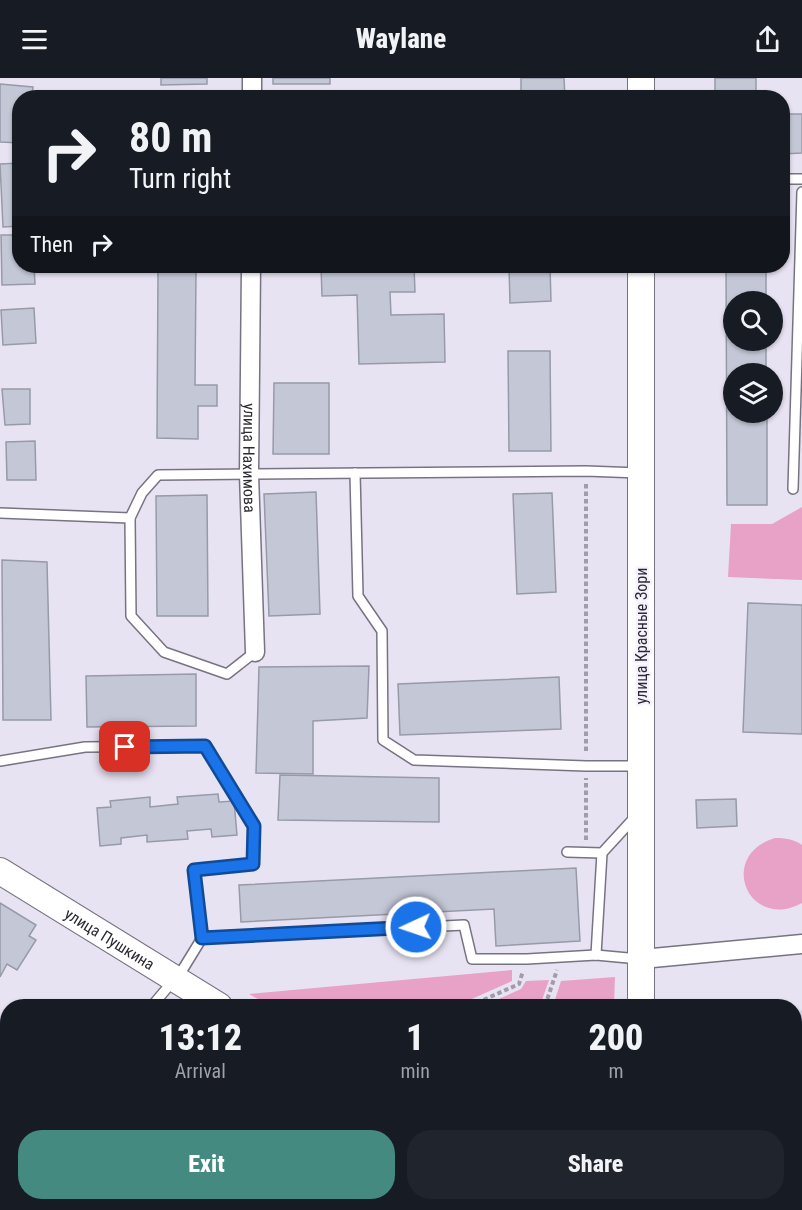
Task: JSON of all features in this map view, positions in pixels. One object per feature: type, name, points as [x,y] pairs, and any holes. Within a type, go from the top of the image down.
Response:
[{"type":"main road","name":"улица Красные Зори","points":[[641,273],[641,999]]},
{"type":"main road","name":"улица Пушкина","points":[[0,871],[208,999]]},
{"type":"street","name":"улица Нахимова","points":[[251,273],[249,474],[255,652]]},
{"type":"street","points":[[642,959],[802,944]]},
{"type":"lane","points":[[793,489],[802,192]]},
{"type":"lane","points":[[255,652],[227,674],[165,652],[131,616],[130,518],[142,493],[158,475],[586,471],[642,473]]},
{"type":"lane","points":[[355,473],[358,596],[382,631],[382,740],[414,760],[641,766]]},
{"type":"lane","points":[[0,513],[130,518]]},
{"type":"lane","points":[[0,761],[85,747],[205,746],[254,826],[253,864],[194,870],[202,938],[183,969],[158,999]]},
{"type":"lane","points":[[596,955],[602,853],[641,811]]},
{"type":"lane","points":[[567,852],[602,853]]},
{"type":"lane","points":[[202,938],[464,925],[472,959],[596,955],[642,959]]},
{"type":"path","points":[[586,471],[586,853]]},
{"type":"path","points":[[547,999],[562,956]]},
{"type":"path","points":[[486,999],[519,984],[527,959]]},
{"type":"shaded area","points":[[802,507],[802,580],[728,577],[731,524],[772,524]]},
{"type":"shaded area","points":[[775,838],[789,839],[802,845],[802,903],[783,909],[767,908],[755,900],[746,888],[744,874],[747,860],[757,847]]},
{"type":"shaded area","points":[[512,970],[512,981],[472,999],[258,999],[249,994]]},
{"type":"shaded area","points":[[615,977],[614,999],[555,999],[561,981]]},
{"type":"shaded area","points":[[549,980],[542,999],[499,999],[521,989],[526,981]]},
{"type":"building","points":[[161,78],[207,78],[207,84],[161,85]]},
{"type":"building","points":[[273,78],[330,78],[330,84],[273,84]]},
{"type":"building","points":[[521,78],[564,78],[565,90],[521,90]]},
{"type":"building","points":[[715,78],[756,78],[756,90],[715,90]]},
{"type":"building","points":[[0,84],[33,87],[33,90],[12,90],[12,143],[0,142]]},
{"type":"building","points":[[790,114],[802,114],[802,153],[790,154]]},
{"type":"building","points":[[12,163],[12,226],[3,227],[0,164]]},
{"type":"building","points":[[1,235],[12,235],[12,273],[34,273],[35,284],[2,285]]},
{"type":"building","points":[[158,273],[196,273],[195,385],[217,385],[217,406],[198,406],[198,439],[157,438]]},
{"type":"building","points":[[321,273],[414,273],[415,292],[390,292],[391,315],[444,314],[445,362],[359,364],[357,295],[322,296]]},
{"type":"building","points":[[509,273],[550,273],[551,301],[510,303]]},
{"type":"building","points":[[726,273],[766,273],[766,291],[726,291]]},
{"type":"building","points":[[34,308],[36,343],[3,345],[1,310]]},
{"type":"building","points":[[508,351],[550,351],[551,451],[509,451]]},
{"type":"building","points":[[726,351],[766,351],[766,363],[726,363]]},
{"type":"building","points":[[274,383],[329,383],[329,454],[273,454]]},
{"type":"building","points":[[2,389],[30,389],[30,424],[5,425]]},
{"type":"building","points":[[727,423],[767,423],[767,505],[727,505]]},
{"type":"building","points":[[35,441],[36,480],[7,480],[6,442]]},
{"type":"building","points":[[316,492],[320,614],[269,616],[264,494]]},
{"type":"building","points":[[552,493],[556,592],[517,594],[513,494]]},
{"type":"building","points":[[207,495],[208,616],[157,616],[156,496]]},
{"type":"building","points":[[2,560],[47,562],[51,720],[3,720]]},
{"type":"building","points":[[748,603],[802,605],[802,734],[743,732]]},
{"type":"building","points":[[369,666],[367,718],[313,721],[313,774],[256,773],[259,667]]},
{"type":"building","points":[[196,674],[196,726],[87,727],[86,676]]},
{"type":"building","points":[[559,677],[561,729],[400,735],[398,684]]},
{"type":"building","points":[[280,775],[439,778],[439,822],[278,820]]},
{"type":"building","points":[[218,794],[219,802],[234,801],[237,835],[212,837],[211,829],[187,831],[188,839],[147,842],[147,835],[121,838],[121,844],[100,846],[97,808],[111,807],[110,801],[150,797],[150,807],[178,804],[177,797]]},
{"type":"building","points":[[736,799],[737,826],[697,828],[696,800]]},
{"type":"building","points":[[576,868],[580,941],[496,946],[494,909],[241,922],[239,885]]},
{"type":"building","points":[[0,903],[36,925],[29,936],[36,940],[17,970],[7,964],[0,977]]},
{"type":"route","points":[[125,747],[205,746],[254,826],[253,864],[194,870],[202,938],[416,927]]}]
